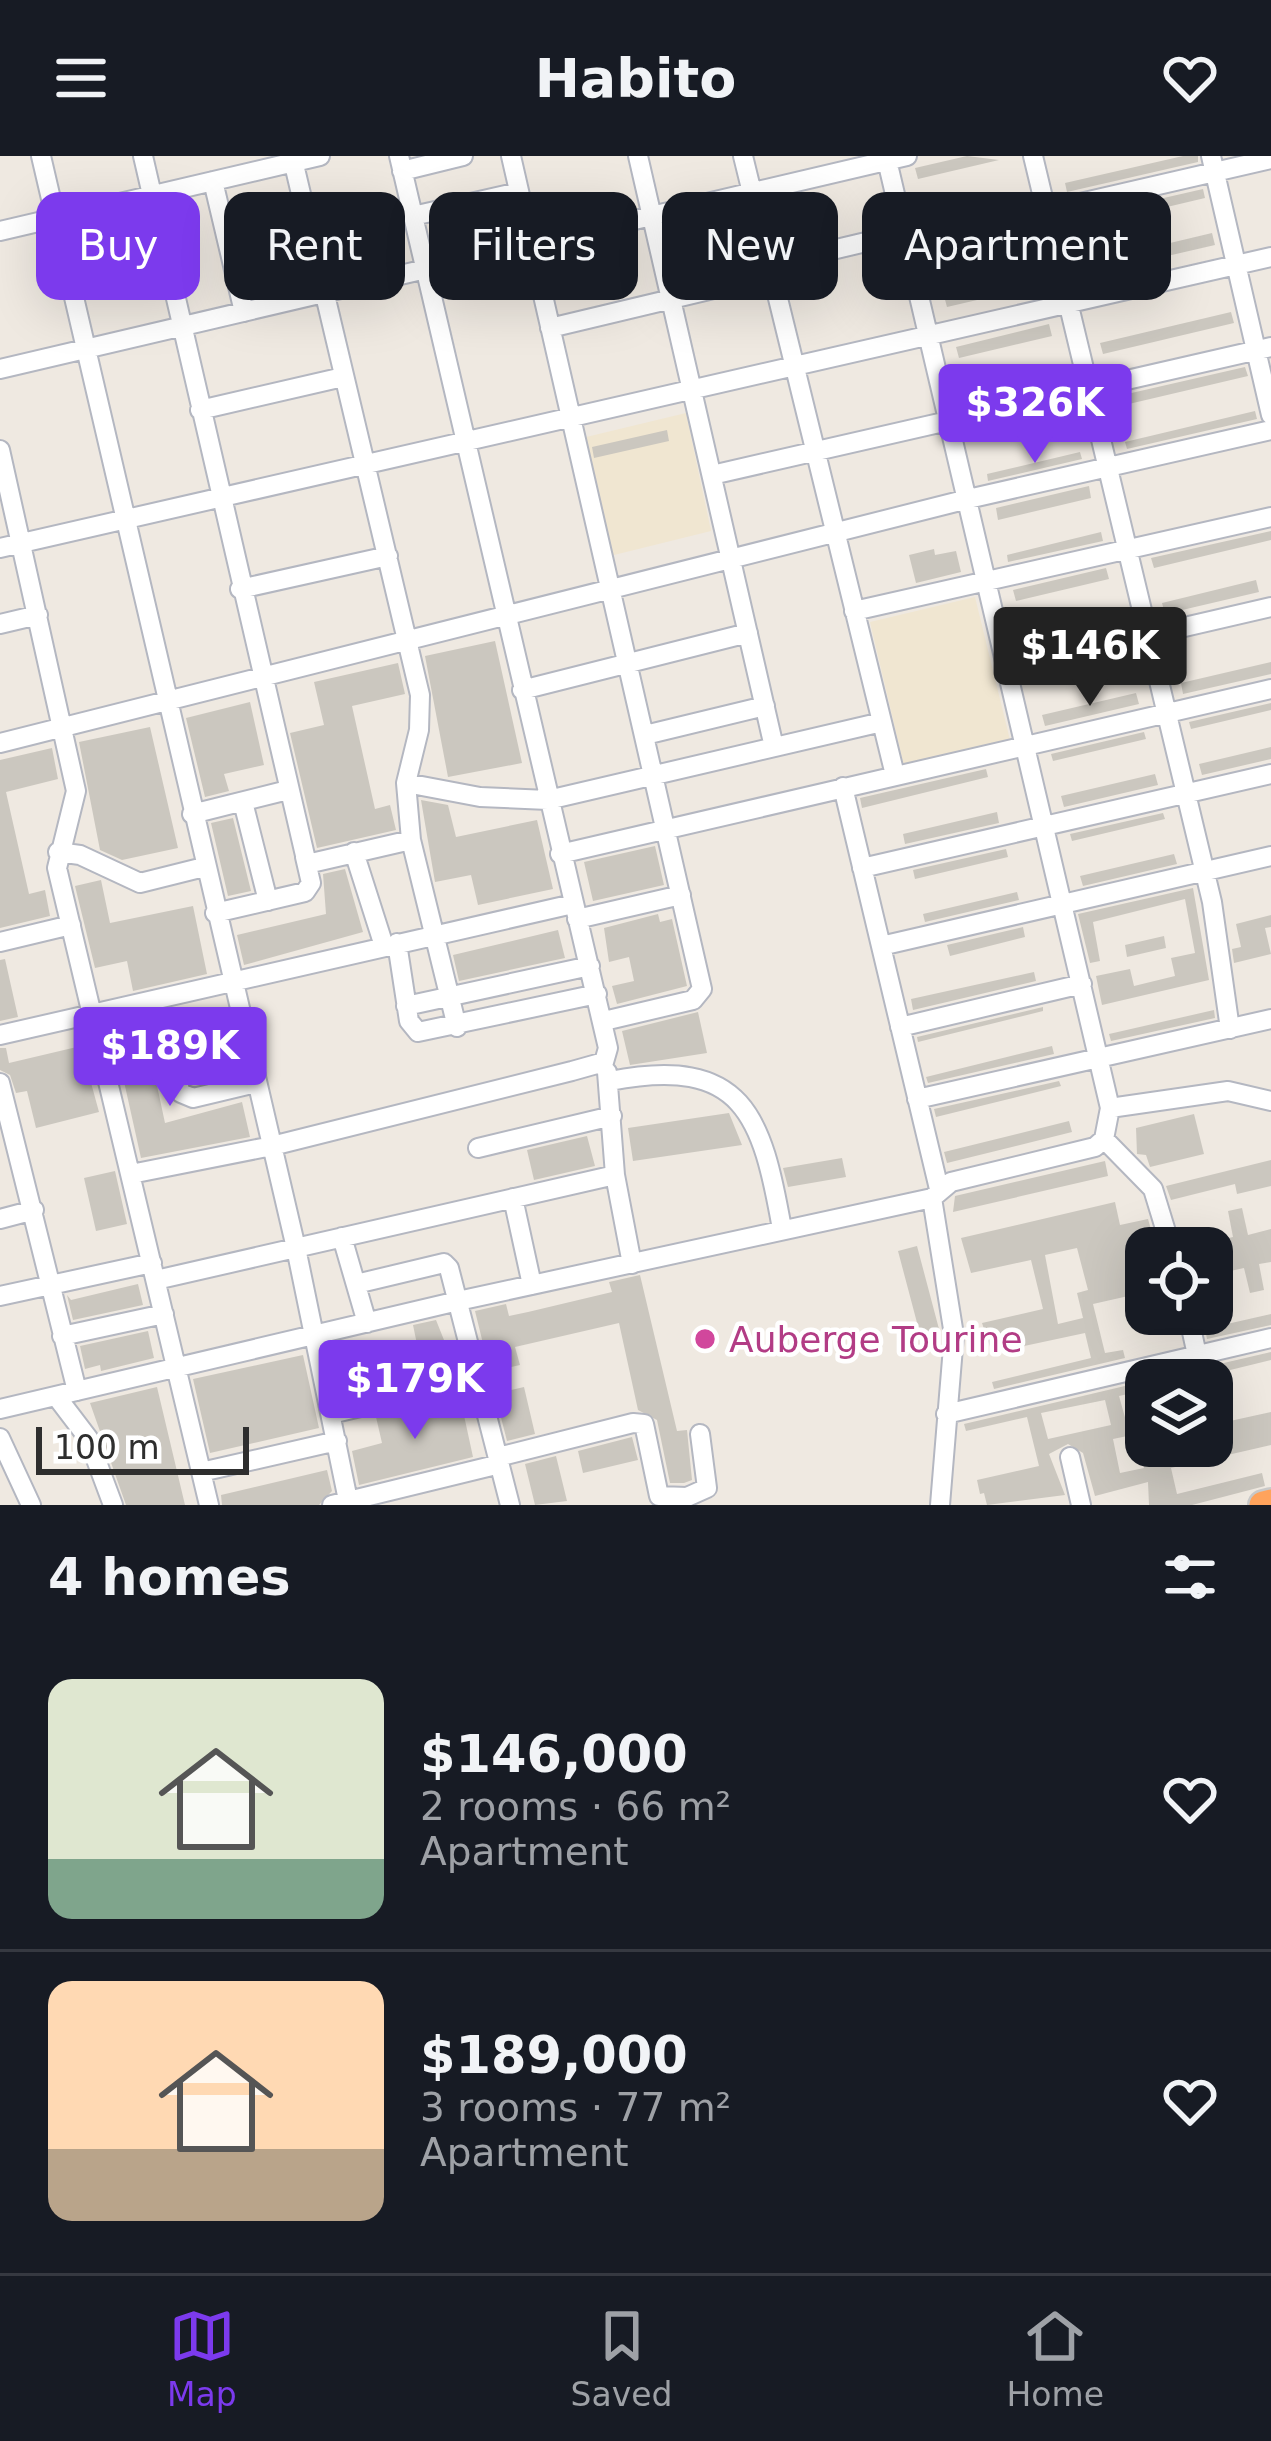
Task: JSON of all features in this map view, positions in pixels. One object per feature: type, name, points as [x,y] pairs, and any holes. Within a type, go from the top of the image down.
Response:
[{"type":"street","points":[[41,156],[50,192]]},
{"type":"street","points":[[142,156],[151,192]]},
{"type":"street","points":[[168,192],[320,156]]},
{"type":"street","points":[[464,156],[401,163],[560,854],[604,1021],[615,1174],[632,1264]]},
{"type":"street","points":[[511,156],[519,192]]},
{"type":"street","points":[[638,156],[662,260]]},
{"type":"street","points":[[742,156],[752,192]]},
{"type":"street","points":[[756,192],[907,156]]},
{"type":"street","points":[[1033,156],[1041,192]]},
{"type":"street","points":[[886,158],[894,192]]},
{"type":"street","points":[[293,159],[300,192]]},
{"type":"street","points":[[1111,192],[1213,164],[1271,159]]},
{"type":"street","points":[[1213,164],[1236,265],[1264,349],[1271,415]]},
{"type":"street","points":[[213,181],[244,312]]},
{"type":"street","points":[[413,216],[429,212]]},
{"type":"street","points":[[638,219],[662,214]]},
{"type":"street","points":[[0,231],[36,223]]},
{"type":"street","points":[[0,548],[1271,257]]},
{"type":"street","points":[[405,274],[429,268]]},
{"type":"street","points":[[75,300],[296,1248],[337,1441],[344,1504],[644,1424],[659,1496],[687,1497],[706,1488],[709,1480],[700,1434]]},
{"type":"street","points":[[174,300],[307,864],[411,839]]},
{"type":"street","points":[[0,369],[294,300]]},
{"type":"street","points":[[325,300],[421,711],[406,783],[411,839],[457,1027]]},
{"type":"street","points":[[544,300],[667,829],[700,996],[604,1021]]},
{"type":"street","points":[[550,328],[667,300]]},
{"type":"street","points":[[671,300],[774,747]]},
{"type":"street","points":[[778,300],[895,776]]},
{"type":"street","points":[[0,1409],[935,1194],[1081,1153],[1104,1139],[1110,1108],[920,300]]},
{"type":"street","points":[[1066,300],[1203,871],[1230,1029]]},
{"type":"street","points":[[712,475],[1264,349]]},
{"type":"street","points":[[200,410],[343,376]]},
{"type":"street","points":[[0,743],[968,500],[1271,430]]},
{"type":"street","points":[[0,454],[76,790],[58,852],[71,925],[209,1505]]},
{"type":"street","points":[[854,610],[1271,517]]},
{"type":"street","points":[[240,590],[388,556]]},
{"type":"street","points":[[1007,668],[1271,607]]},
{"type":"street","points":[[0,624],[38,615]]},
{"type":"street","points":[[522,690],[748,633]]},
{"type":"street","points":[[560,854],[1271,689]]},
{"type":"street","points":[[645,735],[765,706]]},
{"type":"street","points":[[406,783],[480,796],[548,800],[882,722]]},
{"type":"street","points":[[862,868],[1271,774]]},
{"type":"street","points":[[843,787],[935,1194],[954,1335],[940,1505]]},
{"type":"street","points":[[192,814],[288,790]]},
{"type":"street","points":[[243,802],[268,901]]},
{"type":"street","points":[[58,852],[80,855],[140,883],[205,867]]},
{"type":"street","points":[[354,852],[418,1032],[597,994]]},
{"type":"street","points":[[881,946],[1271,856]]},
{"type":"street","points":[[215,913],[310,887],[305,857]]},
{"type":"street","points":[[0,1035],[434,934],[681,895]]},
{"type":"street","points":[[0,942],[71,925]]},
{"type":"street","points":[[406,1006],[590,966]]},
{"type":"street","points":[[900,1027],[1082,984]]},
{"type":"street","points":[[153,1000],[181,1093],[193,1098],[256,1083]]},
{"type":"street","points":[[917,1099],[1271,1019]]},
{"type":"street","points":[[131,1174],[607,1071],[688,1078],[742,1101],[760,1131],[782,1229]]},
{"type":"street","points":[[0,1083],[77,1391]]},
{"type":"street","points":[[1110,1108],[1228,1090],[1271,1101]]},
{"type":"street","points":[[478,1148],[612,1116]]},
{"type":"street","points":[[1104,1139],[1154,1189],[1165,1227]]},
{"type":"street","points":[[0,1296],[296,1248],[615,1174]]},
{"type":"street","points":[[513,1198],[532,1285]]},
{"type":"street","points":[[0,1219],[34,1210]]},
{"type":"street","points":[[343,1237],[367,1323]]},
{"type":"street","points":[[356,1284],[444,1263],[510,1505]]},
{"type":"street","points":[[395,1275],[406,1313]]},
{"type":"street","points":[[62,1336],[164,1314]]},
{"type":"street","points":[[1192,1335],[1197,1354]]},
{"type":"street","points":[[946,1414],[1271,1337]]},
{"type":"street","points":[[331,1414],[478,1379]]},
{"type":"street","points":[[56,1396],[88,1438],[113,1505]]},
{"type":"street","points":[[0,1438],[31,1505]]},
{"type":"street","points":[[201,1472],[337,1441]]},
{"type":"street","points":[[1070,1456],[1081,1505]]},
{"type":"shaded area","points":[[686,413],[711,531],[610,556],[582,438]]},
{"type":"shaded area","points":[[975,597],[1010,740],[904,766],[870,622]]},
{"type":"building","points":[[967,156],[999,160],[918,179],[915,168]]},
{"type":"building","points":[[1198,156],[1198,162],[1067,192],[1065,183]]},
{"type":"building","points":[[1203,189],[1205,198],[1171,206],[1171,196]]},
{"type":"building","points":[[1212,233],[1215,245],[1171,255],[1171,243]]},
{"type":"building","points":[[945,300],[977,300],[947,307]]},
{"type":"building","points":[[1231,312],[1234,323],[1103,354],[1100,343]]},
{"type":"building","points":[[1049,324],[1052,336],[959,358],[956,347]]},
{"type":"building","points":[[1245,367],[1248,376],[1116,407],[1114,397]]},
{"type":"building","points":[[1061,370],[1063,381],[969,402],[967,393]]},
{"type":"building","points":[[1069,407],[1071,417],[978,439],[976,428]]},
{"type":"building","points":[[1255,411],[1257,419],[1127,449],[1125,442]]},
{"type":"building","points":[[667,430],[669,441],[594,458],[592,447]]},
{"type":"building","points":[[1080,452],[1082,459],[988,481],[987,474]]},
{"type":"building","points":[[1089,486],[1091,498],[998,520],[996,508]]},
{"type":"building","points":[[1271,531],[1271,540],[1154,568],[1151,558]]},
{"type":"building","points":[[1101,532],[1103,541],[1008,562],[1007,555]]},
{"type":"building","points":[[934,549],[935,555],[956,551],[961,572],[916,583],[909,555]]},
{"type":"building","points":[[1106,568],[1109,579],[1016,601],[1013,590]]},
{"type":"building","points":[[1256,580],[1259,592],[1165,614],[1162,603]]},
{"type":"building","points":[[1118,614],[1121,625],[1027,647],[1024,636]]},
{"type":"building","points":[[495,641],[522,763],[448,777],[425,656]]},
{"type":"building","points":[[1271,662],[1271,674],[1183,694],[1181,683]]},
{"type":"building","points":[[398,663],[405,694],[352,706],[375,809],[390,805],[396,830],[317,848],[290,733],[324,725],[314,682]]},
{"type":"building","points":[[1136,693],[1139,704],[1045,726],[1042,715]]},
{"type":"building","points":[[250,702],[264,765],[224,774],[229,791],[205,797],[186,718]]},
{"type":"building","points":[[1271,703],[1271,710],[1191,729],[1189,722]]},
{"type":"building","points":[[150,727],[178,848],[122,860],[100,850],[79,742]]},
{"type":"building","points":[[1144,732],[1146,739],[1053,761],[1051,754]]},
{"type":"building","points":[[1271,747],[1271,759],[1202,775],[1199,764]]},
{"type":"building","points":[[52,748],[58,779],[6,792],[29,894],[45,890],[50,916],[0,928],[0,760]]},
{"type":"building","points":[[986,769],[988,777],[862,808],[860,798]]},
{"type":"building","points":[[1155,774],[1158,785],[1064,807],[1061,796]]},
{"type":"building","points":[[421,800],[448,805],[456,837],[537,820],[553,889],[478,905],[471,875],[435,882]]},
{"type":"building","points":[[997,812],[999,823],[905,844],[903,834]]},
{"type":"building","points":[[1163,813],[1165,819],[1072,841],[1070,834]]},
{"type":"building","points":[[233,818],[251,891],[228,896],[211,823]]},
{"type":"building","points":[[655,846],[664,885],[593,901],[584,862]]},
{"type":"building","points":[[1006,849],[1008,857],[915,879],[913,870]]},
{"type":"building","points":[[1174,854],[1177,864],[1083,886],[1080,876]]},
{"type":"building","points":[[345,869],[363,932],[244,965],[237,935],[326,914],[323,874]]},
{"type":"building","points":[[101,880],[110,923],[193,906],[207,974],[133,991],[127,961],[95,968],[75,886]]},
{"type":"building","points":[[1193,888],[1209,980],[1102,1005],[1096,976],[1130,969],[1134,986],[1175,976],[1171,958],[1195,953],[1185,899],[1093,922],[1100,961],[1090,963],[1078,914]]},
{"type":"building","points":[[1017,892],[1019,900],[925,922],[923,914]]},
{"type":"building","points":[[658,914],[660,922],[672,919],[687,986],[617,1004],[612,986],[634,981],[629,957],[609,962],[604,928]]},
{"type":"building","points":[[1271,915],[1271,927],[1265,928],[1271,954],[1234,963],[1232,949],[1241,947],[1236,924]]},
{"type":"building","points":[[1023,927],[1025,937],[950,956],[947,945]]},
{"type":"building","points":[[558,930],[565,958],[459,981],[453,955]]},
{"type":"building","points":[[1164,936],[1166,948],[1127,957],[1125,945]]},
{"type":"building","points":[[5,959],[18,1017],[0,1021],[0,960]]},
{"type":"building","points":[[1034,972],[1036,981],[913,1010],[911,999]]},
{"type":"building","points":[[1043,1007],[1043,1011],[918,1042],[917,1037]]},
{"type":"building","points":[[1214,1010],[1215,1018],[1111,1041],[1109,1034]]},
{"type":"building","points":[[698,1012],[707,1053],[630,1065],[622,1031]]},
{"type":"building","points":[[146,1034],[165,1123],[242,1102],[250,1137],[141,1158],[115,1041]]},
{"type":"building","points":[[81,1046],[99,1112],[36,1128],[27,1091],[16,1093],[10,1075],[0,1070],[0,1048],[6,1048],[9,1063]]},
{"type":"building","points":[[1052,1046],[1054,1054],[928,1083],[926,1077]]},
{"type":"building","points":[[1059,1081],[1061,1086],[936,1117],[934,1109]]},
{"type":"building","points":[[729,1113],[742,1145],[633,1161],[628,1128]]},
{"type":"building","points":[[1194,1114],[1204,1154],[1150,1167],[1146,1155],[1137,1154],[1136,1128]]},
{"type":"building","points":[[1069,1121],[1072,1132],[947,1163],[944,1152]]},
{"type":"building","points":[[587,1136],[595,1166],[534,1180],[527,1150]]},
{"type":"building","points":[[842,1158],[846,1177],[788,1187],[783,1168]]},
{"type":"building","points":[[1271,1160],[1271,1186],[1237,1194],[1235,1184],[1171,1200],[1166,1186]]},
{"type":"building","points":[[1105,1161],[1108,1176],[953,1212],[955,1196]]},
{"type":"building","points":[[115,1171],[127,1224],[96,1231],[84,1178]]},
{"type":"building","points":[[1115,1202],[1120,1225],[1148,1219],[1150,1227],[1125,1227],[1125,1297],[1093,1304],[1105,1353],[1123,1350],[1125,1358],[994,1389],[992,1382],[1091,1358],[1085,1333],[992,1353],[982,1323],[1043,1309],[1031,1260],[971,1273],[961,1238]],"holes":[[[1077,1248],[1088,1290],[1077,1293],[1083,1318],[1058,1324],[1045,1255]]]},
{"type":"building","points":[[1242,1208],[1248,1235],[1271,1229],[1271,1262],[1259,1264],[1264,1290],[1250,1293],[1244,1268],[1233,1270],[1233,1227],[1228,1211]]},
{"type":"building","points":[[917,1246],[939,1329],[920,1334],[898,1251]]},
{"type":"building","points":[[640,1275],[677,1431],[687,1430],[692,1480],[684,1483],[670,1483],[657,1420],[638,1410],[619,1323],[515,1347],[520,1365],[490,1372],[475,1311],[506,1304],[509,1316],[528,1312],[612,1292],[609,1282]]},
{"type":"building","points":[[138,1284],[143,1305],[73,1320],[67,1295],[71,1300]]},
{"type":"building","points":[[1271,1314],[1271,1325],[1233,1333],[1233,1323]]},
{"type":"building","points":[[436,1320],[456,1370],[424,1378],[413,1325]]},
{"type":"building","points":[[148,1331],[154,1358],[101,1371],[100,1365],[85,1369],[80,1346]]},
{"type":"building","points":[[1271,1352],[1271,1360],[1233,1369],[1233,1361]]},
{"type":"building","points":[[303,1355],[319,1428],[210,1453],[193,1379]]},
{"type":"building","points":[[1125,1386],[1125,1395],[1119,1396],[1125,1436],[1113,1439],[1120,1473],[1175,1467],[1171,1468],[1177,1494],[1262,1473],[1265,1486],[1192,1505],[1149,1505],[1148,1482],[1095,1496],[1083,1453],[1068,1444],[1049,1454],[1065,1495],[987,1505],[977,1480],[1039,1466],[1027,1417],[966,1431],[964,1424]],"holes":[[[1105,1400],[1111,1425],[1048,1439],[1041,1413]]]},
{"type":"building","points":[[157,1387],[185,1505],[126,1505],[90,1403]]},
{"type":"building","points":[[524,1387],[535,1434],[507,1441],[495,1394]]},
{"type":"building","points":[[460,1397],[473,1457],[359,1485],[352,1451],[382,1443],[376,1417]]},
{"type":"building","points":[[1271,1412],[1271,1445],[1233,1454],[1233,1420]]},
{"type":"building","points":[[632,1437],[638,1460],[583,1473],[578,1451]]},
{"type":"building","points":[[556,1456],[567,1501],[535,1505],[525,1464]]},
{"type":"building","points":[[327,1470],[332,1491],[319,1505],[222,1505],[221,1495]]},
{"type":"place","name":"Auberge Tourine","points":[[705,1339]]}]
